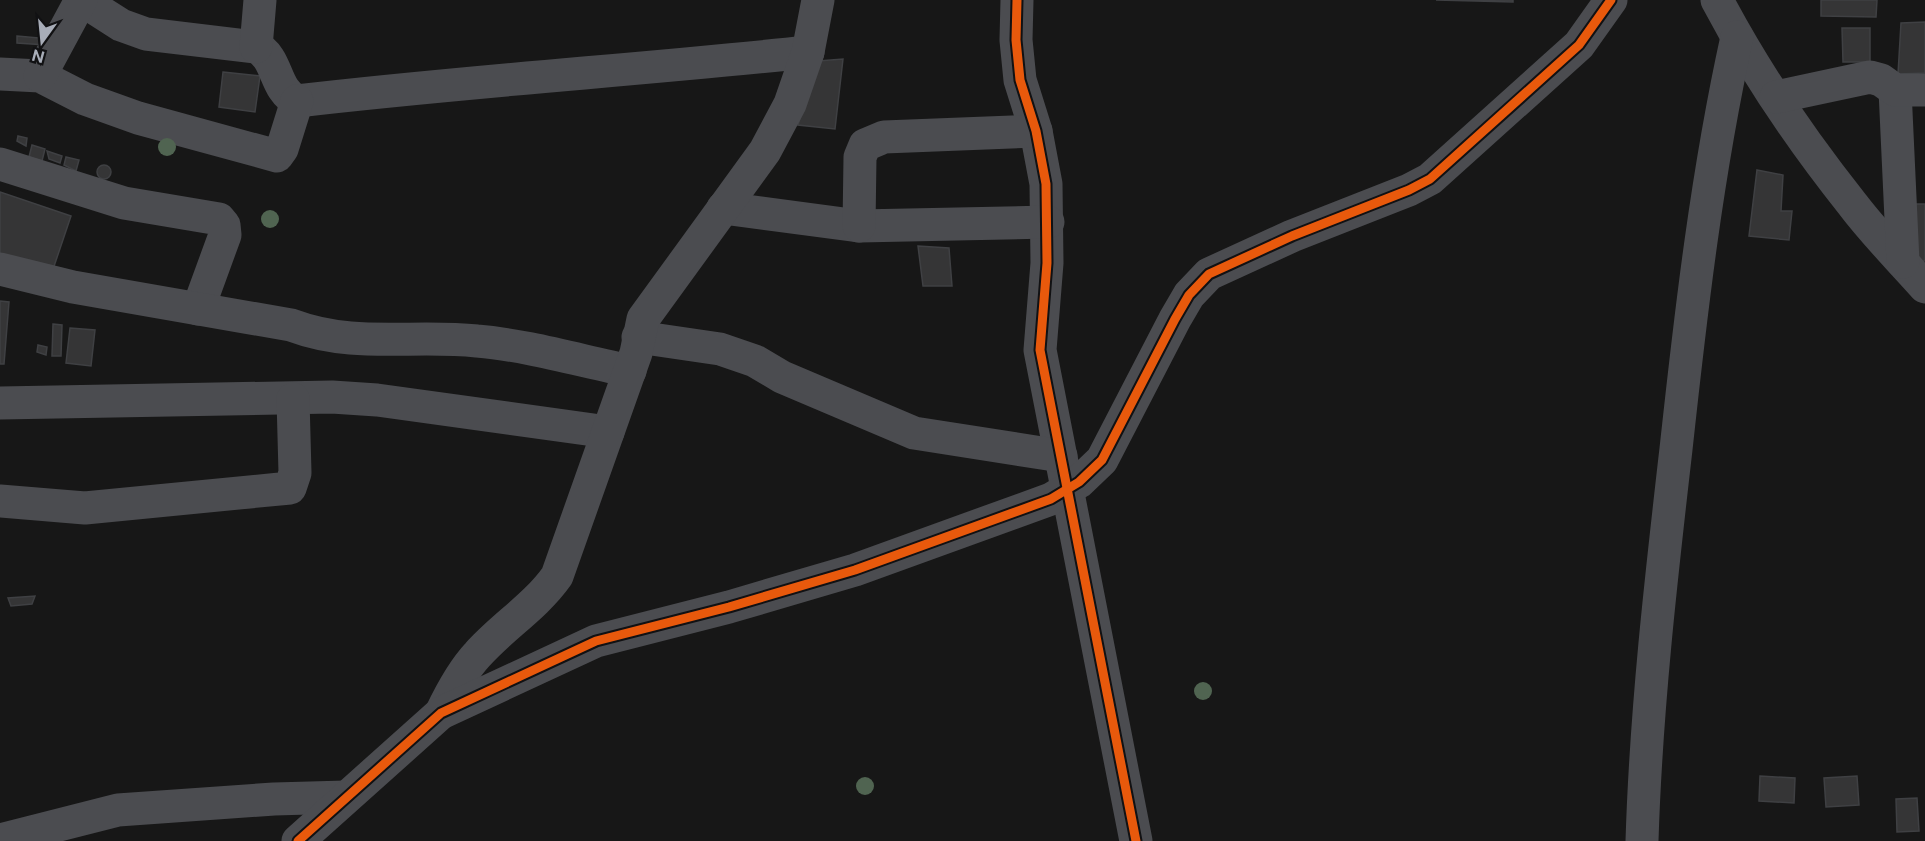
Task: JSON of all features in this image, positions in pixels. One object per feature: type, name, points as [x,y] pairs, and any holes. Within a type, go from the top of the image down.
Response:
[{"type":"street","points":[[40,76],[81,0],[121,24],[146,34],[256,47],[268,54],[281,87],[287,96],[297,101],[414,87],[616,72],[808,52]]},
{"type":"street","points":[[256,47],[260,0]]},
{"type":"street","points":[[441,712],[456,684],[477,654],[545,592],[557,576],[630,371],[643,319],[765,151],[790,104],[808,52],[818,0]]},
{"type":"street","points":[[1017,0],[1016,40],[1020,81],[1036,131],[1046,184],[1048,222],[1040,350],[1136,841]]},
{"type":"street","points":[[310,836],[346,797],[441,712],[596,641],[729,607],[855,570],[1051,499],[1102,460],[1175,319],[1189,295],[1209,274],[1292,236],[1409,190],[1430,179],[1579,45],[1611,0]]},
{"type":"street","points":[[1716,0],[1776,97],[1854,206],[1925,287]]},
{"type":"street","points":[[1642,841],[1644,780],[1658,602],[1688,338],[1716,132],[1737,37]]},
{"type":"street","points":[[0,74],[40,76],[85,99],[138,118],[277,156],[282,149],[297,101]]},
{"type":"street","points":[[1776,97],[1870,77],[1910,90],[1903,262]]},
{"type":"street","points":[[859,226],[860,157],[865,145],[884,137],[1036,131]]},
{"type":"street","points":[[0,164],[124,203],[219,219],[224,225],[225,235],[198,309]]},
{"type":"street","points":[[723,208],[859,226],[1048,222]]},
{"type":"street","points":[[0,269],[73,287],[291,325],[315,334],[343,340],[478,341],[630,371]]},
{"type":"street","points":[[638,337],[720,350],[755,361],[782,377],[914,433],[1061,456]]},
{"type":"street","points":[[0,501],[85,508],[290,488],[295,473],[293,399]]},
{"type":"street","points":[[0,403],[377,400],[608,432]]},
{"type":"street","points":[[0,840],[118,810],[274,799],[346,797]]},
{"type":"building","points":[[1436,0],[1513,0],[1513,2]]},
{"type":"building","points":[[1821,0],[1877,0],[1876,17],[1821,16]]},
{"type":"building","points":[[1925,22],[1925,73],[1898,74],[1901,23]]},
{"type":"building","points":[[1842,28],[1870,28],[1870,62],[1843,62]]},
{"type":"building","points":[[17,36],[51,39],[46,45],[17,43]]},
{"type":"building","points":[[843,59],[835,129],[798,125],[818,61]]},
{"type":"building","points":[[223,72],[260,76],[255,112],[219,107]]},
{"type":"building","points":[[18,136],[27,138],[26,146],[17,141]]},
{"type":"building","points":[[32,145],[45,149],[42,161],[29,157]]},
{"type":"building","points":[[47,151],[62,156],[60,163],[49,159]]},
{"type":"building","points":[[66,157],[79,160],[76,171],[64,165]]},
{"type":"building","points":[[101,165],[107,165],[111,172],[107,179],[101,179],[97,175],[97,169]]},
{"type":"building","points":[[1757,170],[1783,175],[1781,211],[1792,211],[1789,240],[1749,236]]},
{"type":"building","points":[[0,192],[71,216],[46,290],[0,274]]},
{"type":"building","points":[[1912,204],[1925,204],[1925,261],[1913,261]]},
{"type":"building","points":[[918,246],[949,248],[952,286],[923,286]]},
{"type":"building","points":[[0,301],[9,302],[4,364],[0,364]]},
{"type":"building","points":[[53,324],[62,325],[61,356],[52,356]]},
{"type":"building","points":[[70,328],[95,330],[91,366],[66,363]]},
{"type":"building","points":[[38,345],[47,347],[46,355],[37,352]]},
{"type":"building","points":[[35,596],[32,604],[11,606],[8,598]]},
{"type":"building","points":[[1760,776],[1795,778],[1794,803],[1759,801]]},
{"type":"building","points":[[1857,776],[1859,805],[1826,807],[1824,778]]},
{"type":"building","points":[[1917,798],[1919,831],[1897,832],[1896,799]]},
{"type":"cycle path","points":[[1017,0],[1016,40],[1020,80],[1036,131],[1046,184],[1047,263],[1040,350],[1136,841]]},
{"type":"cycle path","points":[[298,841],[441,713],[596,641],[729,607],[855,570],[1051,499],[1079,482],[1102,460],[1175,319],[1189,295],[1209,274],[1292,236],[1409,190],[1430,179],[1579,45],[1611,0]]}]
